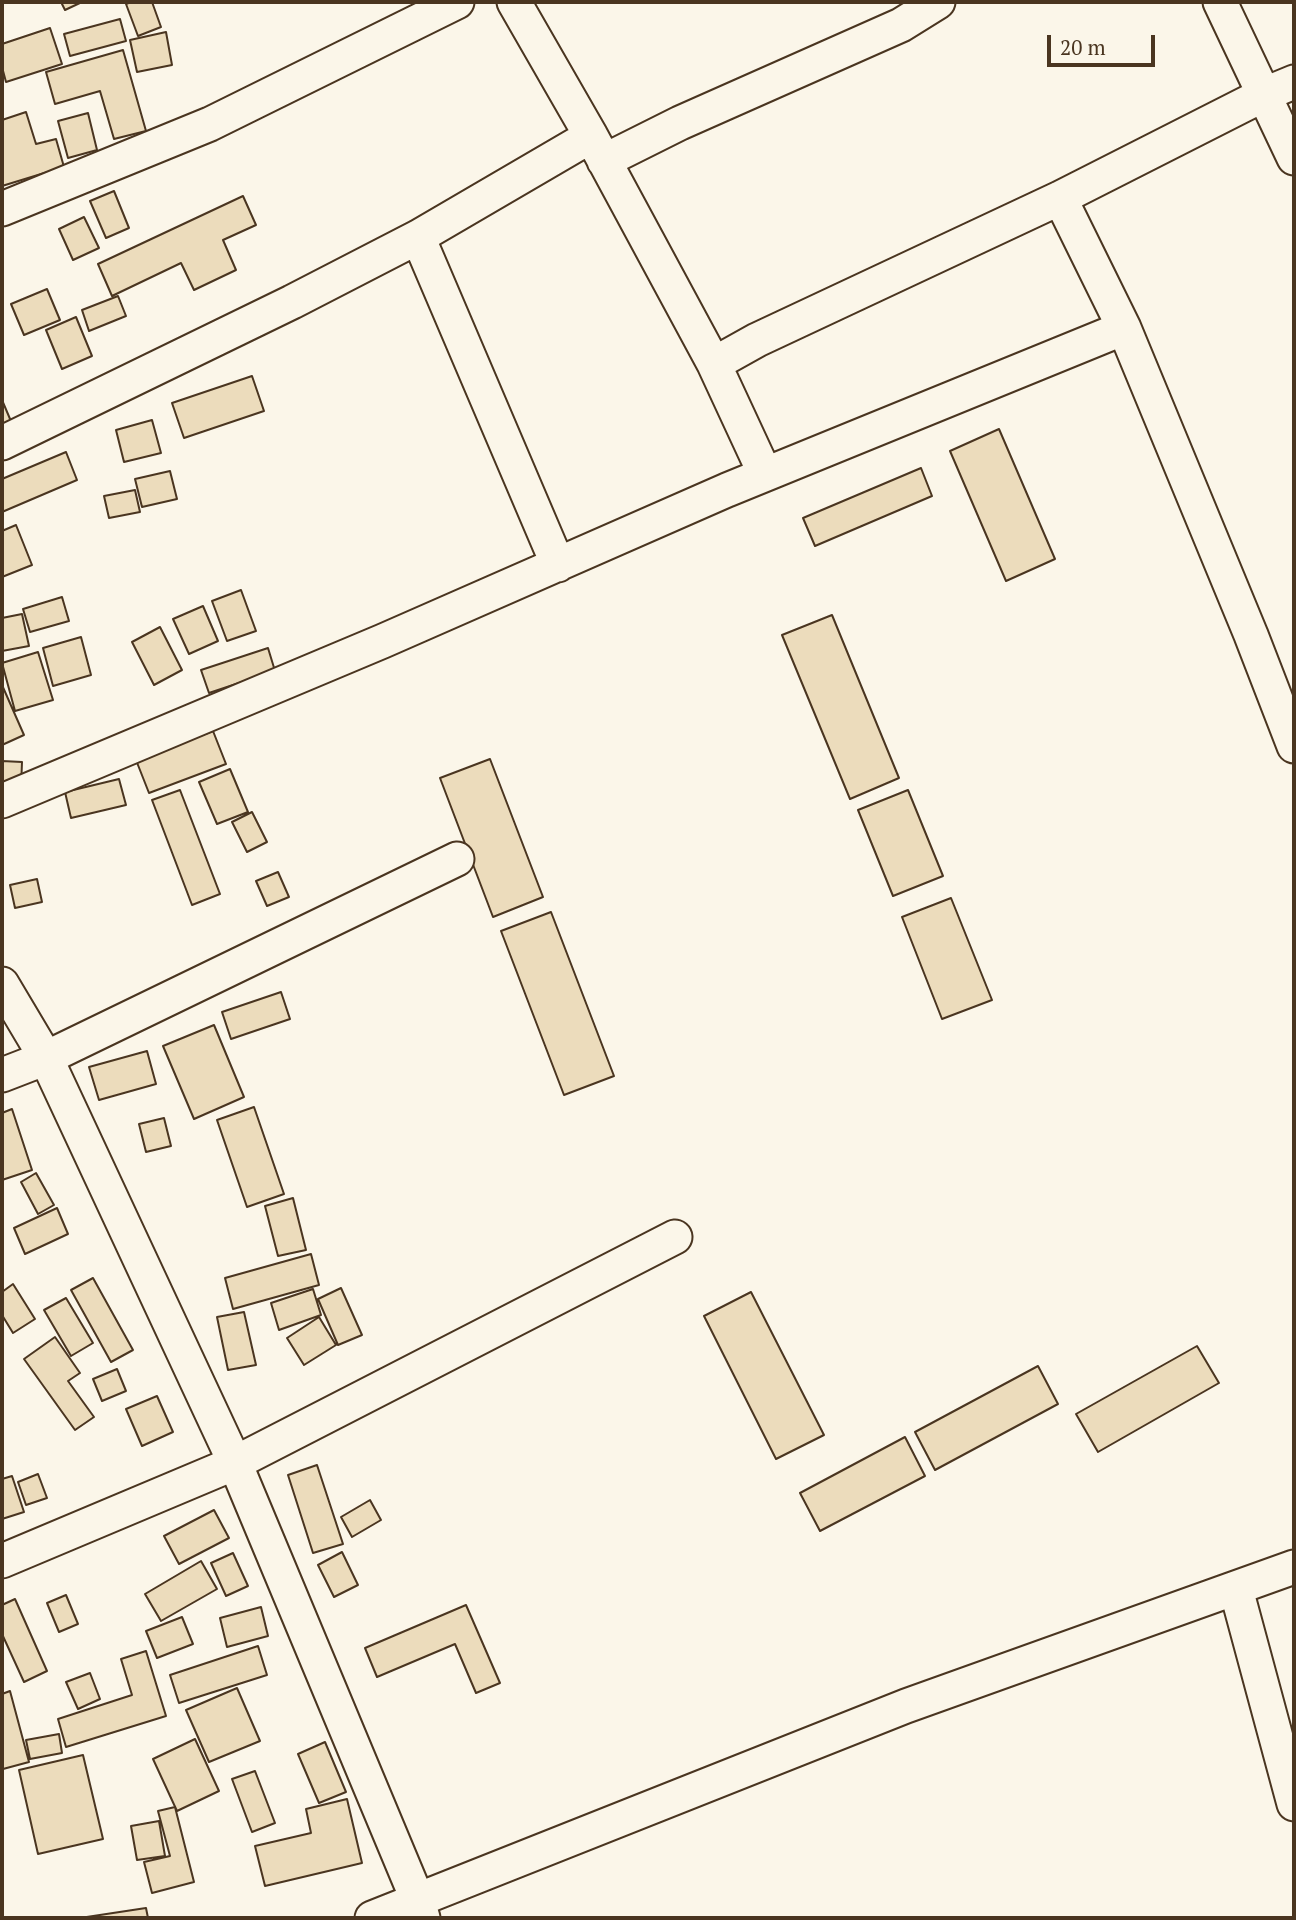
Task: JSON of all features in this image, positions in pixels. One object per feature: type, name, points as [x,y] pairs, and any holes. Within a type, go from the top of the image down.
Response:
[{"type":"street","points":[[2,209],[211,124],[457,2]]},
{"type":"street","points":[[514,2],[598,148],[714,364],[765,474]]},
{"type":"street","points":[[2,443],[292,302],[598,148],[680,123],[901,25],[938,2]]},
{"type":"street","points":[[1220,2],[1280,88],[1294,158]]},
{"type":"street","points":[[714,364],[757,340],[1060,198],[1280,88]]},
{"type":"street","points":[[1060,198],[1124,328],[1294,746]]},
{"type":"street","points":[[418,237],[558,565]]},
{"type":"street","points":[[2,801],[558,565],[765,474],[1124,328]]},
{"type":"street","points":[[2,1075],[46,1058],[457,859]]},
{"type":"street","points":[[2,984],[46,1058],[235,1463],[420,1910]]},
{"type":"street","points":[[2,1561],[235,1463],[675,1237]]},
{"type":"street","points":[[372,1918],[420,1910],[906,1706],[1294,1567]]},
{"type":"street","points":[[1236,1589],[1294,1804]]},
{"type":"building","points":[[61,2],[82,2],[65,10]]},
{"type":"building","points":[[152,2],[161,27],[138,36],[126,4]]},
{"type":"building","points":[[120,19],[126,41],[70,56],[64,34]]},
{"type":"building","points":[[50,28],[62,64],[6,82],[2,67],[2,44]]},
{"type":"building","points":[[166,32],[172,65],[137,72],[130,40]]},
{"type":"building","points":[[123,50],[146,131],[114,139],[100,91],[55,104],[46,72]]},
{"type":"building","points":[[26,112],[36,144],[56,139],[64,167],[2,186],[2,120]]},
{"type":"building","points":[[88,113],[97,150],[68,158],[58,121]]},
{"type":"building","points":[[114,191],[129,228],[106,238],[90,201]]},
{"type":"building","points":[[243,196],[256,225],[223,240],[236,270],[194,290],[181,263],[112,296],[98,264]]},
{"type":"building","points":[[84,217],[99,248],[73,260],[59,229]]},
{"type":"building","points":[[47,289],[60,320],[24,335],[11,304]]},
{"type":"building","points":[[118,296],[126,316],[89,331],[82,310]]},
{"type":"building","points":[[76,317],[92,356],[62,369],[46,330]]},
{"type":"building","points":[[252,376],[264,411],[184,438],[172,403]]},
{"type":"building","points":[[2,400],[13,426],[2,431]]},
{"type":"building","points":[[152,420],[161,453],[124,462],[116,430]]},
{"type":"building","points":[[999,429],[1055,559],[1006,581],[950,451]]},
{"type":"building","points":[[66,452],[77,480],[2,512],[2,479]]},
{"type":"building","points":[[921,468],[932,496],[815,546],[803,518]]},
{"type":"building","points":[[170,471],[177,499],[142,507],[135,479]]},
{"type":"building","points":[[135,490],[140,512],[109,518],[104,496]]},
{"type":"building","points":[[16,525],[32,565],[2,577],[2,531]]},
{"type":"building","points":[[241,590],[256,631],[227,641],[212,601]]},
{"type":"building","points":[[62,597],[69,621],[30,632],[23,609]]},
{"type":"building","points":[[203,606],[218,641],[189,654],[173,619]]},
{"type":"building","points":[[22,614],[29,646],[2,651],[2,618]]},
{"type":"building","points":[[832,615],[899,778],[850,799],[782,635]]},
{"type":"building","points":[[160,627],[182,670],[154,685],[132,642]]},
{"type":"building","points":[[81,637],[91,675],[53,686],[43,648]]},
{"type":"building","points":[[268,648],[275,671],[209,693],[201,670]]},
{"type":"building","points":[[38,652],[53,700],[15,711],[2,663]]},
{"type":"building","points":[[2,685],[24,735],[2,745]]},
{"type":"building","points":[[213,731],[226,764],[149,793],[136,760]]},
{"type":"building","points":[[490,759],[543,897],[493,917],[440,778]]},
{"type":"building","points":[[2,761],[22,762],[21,788],[2,787]]},
{"type":"building","points":[[230,769],[248,812],[217,824],[199,782]]},
{"type":"building","points":[[119,779],[126,805],[71,818],[65,792]]},
{"type":"building","points":[[180,790],[220,894],[192,905],[152,800]]},
{"type":"building","points":[[908,790],[943,876],[893,896],[858,810]]},
{"type":"building","points":[[252,812],[267,842],[247,852],[232,822]]},
{"type":"building","points":[[278,872],[289,897],[267,906],[256,881]]},
{"type":"building","points":[[37,879],[42,902],[15,908],[10,885]]},
{"type":"building","points":[[951,898],[992,1000],[942,1019],[902,917]]},
{"type":"building","points":[[551,912],[614,1076],[564,1095],[501,931]]},
{"type":"building","points":[[281,992],[290,1019],[231,1039],[222,1012]]},
{"type":"building","points":[[214,1025],[244,1097],[194,1119],[163,1046]]},
{"type":"building","points":[[147,1051],[156,1084],[99,1100],[89,1067]]},
{"type":"building","points":[[254,1107],[284,1194],[247,1207],[217,1120]]},
{"type":"building","points":[[12,1109],[32,1170],[2,1180],[2,1113]]},
{"type":"building","points":[[164,1118],[171,1146],[146,1152],[139,1124]]},
{"type":"building","points":[[36,1173],[54,1205],[38,1214],[21,1182]]},
{"type":"building","points":[[293,1198],[306,1250],[278,1256],[265,1206]]},
{"type":"building","points":[[57,1208],[68,1234],[25,1254],[14,1228]]},
{"type":"building","points":[[311,1254],[319,1285],[233,1309],[225,1278]]},
{"type":"building","points":[[93,1278],[133,1350],[111,1362],[71,1290]]},
{"type":"building","points":[[13,1284],[35,1319],[13,1333],[2,1315],[2,1292]]},
{"type":"building","points":[[341,1288],[362,1335],[338,1345],[318,1299]]},
{"type":"building","points":[[313,1289],[321,1315],[279,1330],[271,1303]]},
{"type":"building","points":[[751,1292],[824,1435],[776,1459],[704,1316]]},
{"type":"building","points":[[66,1298],[93,1343],[71,1356],[44,1310]]},
{"type":"building","points":[[244,1312],[256,1365],[228,1370],[217,1317]]},
{"type":"building","points":[[319,1317],[336,1345],[304,1365],[287,1338]]},
{"type":"building","points":[[55,1337],[80,1373],[68,1381],[94,1417],[75,1430],[24,1359]]},
{"type":"building","points":[[1197,1346],[1219,1383],[1098,1452],[1076,1414]]},
{"type":"building","points":[[1038,1366],[1058,1404],[935,1470],[915,1432]]},
{"type":"building","points":[[117,1369],[126,1391],[102,1401],[93,1379]]},
{"type":"building","points":[[157,1396],[173,1432],[142,1446],[126,1409]]},
{"type":"building","points":[[905,1437],[925,1476],[820,1531],[800,1493]]},
{"type":"building","points":[[317,1465],[343,1544],[313,1553],[288,1475]]},
{"type":"building","points":[[38,1474],[47,1498],[26,1505],[18,1482]]},
{"type":"building","points":[[12,1476],[24,1512],[2,1519],[2,1479]]},
{"type":"building","points":[[370,1500],[381,1520],[352,1537],[341,1517]]},
{"type":"building","points":[[214,1510],[229,1538],[179,1564],[164,1536]]},
{"type":"building","points":[[342,1552],[358,1585],[334,1597],[318,1565]]},
{"type":"building","points":[[233,1553],[248,1586],[226,1596],[211,1563]]},
{"type":"building","points":[[201,1561],[217,1589],[161,1621],[145,1594]]},
{"type":"building","points":[[66,1595],[78,1624],[59,1632],[47,1603]]},
{"type":"building","points":[[15,1599],[47,1671],[24,1682],[2,1634],[2,1605]]},
{"type":"building","points":[[466,1605],[500,1683],[476,1693],[455,1644],[377,1677],[365,1648]]},
{"type":"building","points":[[261,1607],[268,1636],[227,1647],[220,1618]]},
{"type":"building","points":[[182,1617],[193,1644],[157,1658],[146,1631]]},
{"type":"building","points":[[258,1646],[267,1675],[179,1703],[170,1675]]},
{"type":"building","points":[[146,1651],[166,1716],[66,1747],[58,1719],[132,1695],[121,1659]]},
{"type":"building","points":[[90,1673],[100,1699],[78,1709],[66,1682]]},
{"type":"building","points":[[237,1688],[260,1741],[209,1762],[186,1710]]},
{"type":"building","points":[[10,1691],[29,1762],[3,1769],[2,1694]]},
{"type":"building","points":[[59,1734],[62,1753],[30,1759],[26,1740]]},
{"type":"building","points":[[195,1739],[219,1791],[177,1811],[153,1759]]},
{"type":"building","points":[[325,1742],[346,1792],[319,1803],[298,1754]]},
{"type":"building","points":[[83,1755],[103,1839],[38,1854],[19,1770]]},
{"type":"building","points":[[255,1771],[275,1823],[252,1832],[232,1779]]},
{"type":"building","points":[[347,1799],[362,1863],[265,1886],[255,1846],[311,1833],[306,1809]]},
{"type":"building","points":[[175,1807],[194,1882],[152,1893],[144,1862],[170,1856],[158,1811]]},
{"type":"building","points":[[159,1821],[165,1856],[137,1860],[131,1826]]},
{"type":"building","points":[[146,1908],[148,1918],[80,1918]]}]
